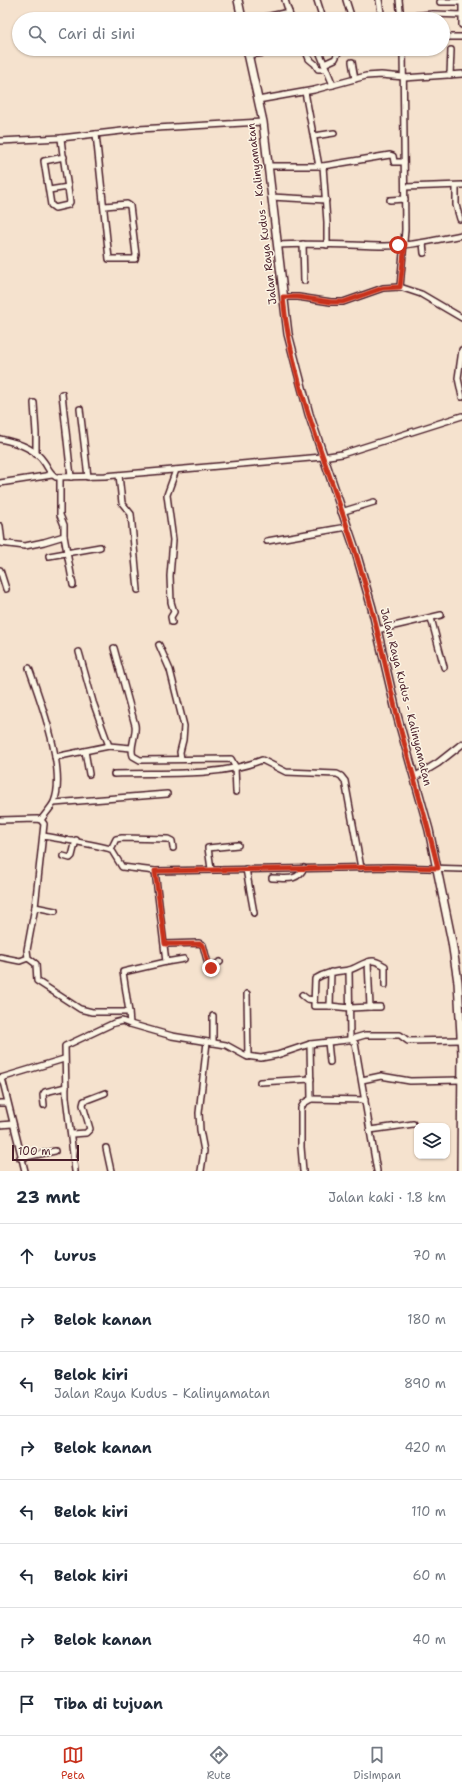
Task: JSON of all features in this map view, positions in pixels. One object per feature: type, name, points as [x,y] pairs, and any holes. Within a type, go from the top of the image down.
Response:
[{"type":"main road","points":[[238,0],[241,12]]},
{"type":"main road","name":"Jalan Raya Kudus - Kalinyamatan","points":[[249,56],[262,122],[288,334],[322,457],[360,565],[397,715],[415,777],[438,868],[460,982],[462,1053],[461,1171]]},
{"type":"street","points":[[285,0],[289,12]]},
{"type":"street","points":[[317,0],[321,12]]},
{"type":"street","points":[[346,0],[350,12]]},
{"type":"street","points":[[379,0],[381,12]]},
{"type":"street","points":[[399,0],[400,12]]},
{"type":"street","points":[[440,2],[462,1],[462,25]]},
{"type":"street","points":[[450,15],[462,15]]},
{"type":"street","points":[[450,37],[462,37]]},
{"type":"street","points":[[450,75],[451,50]]},
{"type":"street","points":[[308,56],[309,60],[315,64],[318,69],[335,59],[336,56]]},
{"type":"street","points":[[321,56],[333,85]]},
{"type":"street","points":[[400,287],[405,244],[403,56]]},
{"type":"street","points":[[352,62],[355,79]]},
{"type":"street","points":[[258,100],[305,92],[375,75],[404,78],[462,74]]},
{"type":"street","points":[[305,92],[321,166],[326,200],[327,245]]},
{"type":"street","points":[[0,141],[61,138],[96,134],[262,122]]},
{"type":"street","points":[[314,136],[334,132]]},
{"type":"street","points":[[96,134],[109,259],[135,259],[136,255],[130,206],[128,204],[104,206]]},
{"type":"street","points":[[61,138],[64,157],[70,203],[55,208],[51,205],[44,160],[64,157]]},
{"type":"street","points":[[268,166],[321,166],[390,155],[393,156],[394,162],[404,162]]},
{"type":"street","points":[[404,188],[462,185]]},
{"type":"street","points":[[456,186],[456,205],[460,219]]},
{"type":"street","points":[[48,190],[68,187]]},
{"type":"street","points":[[271,197],[326,200]]},
{"type":"street","points":[[390,200],[405,200]]},
{"type":"street","points":[[278,245],[303,244],[380,246],[423,243],[462,235]]},
{"type":"street","points":[[423,243],[424,253]]},
{"type":"street","points":[[303,244],[304,281]]},
{"type":"street","points":[[283,297],[298,297],[331,302],[343,302],[383,288],[400,287],[421,294],[462,318]]},
{"type":"street","points":[[462,350],[458,378],[462,397]]},
{"type":"street","points":[[62,394],[70,477]]},
{"type":"street","points":[[34,403],[36,454]]},
{"type":"street","points":[[80,409],[88,477]]},
{"type":"street","points":[[0,484],[52,475],[60,478],[118,476],[322,457],[342,454],[462,416]]},
{"type":"street","points":[[0,439],[18,444],[36,454],[44,462],[52,475]]},
{"type":"street","points":[[172,622],[171,618],[174,612],[171,602],[170,563],[173,540],[168,495],[176,470]]},
{"type":"street","points":[[118,476],[122,503],[130,514],[138,590]]},
{"type":"street","points":[[60,478],[60,509],[73,585]]},
{"type":"street","points":[[341,512],[374,502]]},
{"type":"street","points":[[0,526],[1,543],[25,546],[64,536]]},
{"type":"street","points":[[267,541],[347,527]]},
{"type":"street","points":[[49,556],[100,547]]},
{"type":"street","points":[[0,570],[6,589]]},
{"type":"street","points":[[377,630],[442,615]]},
{"type":"street","points":[[431,618],[444,667]]},
{"type":"street","points":[[159,645],[170,670],[184,726],[184,736],[180,752],[181,759]]},
{"type":"street","points":[[114,648],[135,725],[136,733],[131,748],[133,756],[140,760],[226,758],[233,762],[235,769],[236,792]]},
{"type":"street","points":[[79,652],[93,702],[109,746]]},
{"type":"street","points":[[29,668],[49,728],[55,757],[56,790],[54,803],[41,820]]},
{"type":"street","points":[[415,777],[438,763],[462,744]]},
{"type":"street","points":[[55,757],[109,746],[131,748]]},
{"type":"street","points":[[85,750],[89,774]]},
{"type":"street","points":[[114,774],[193,773],[235,769],[262,760],[267,761],[278,770],[286,772],[325,773],[341,776],[345,781],[362,868]]},
{"type":"street","points":[[54,803],[167,794]]},
{"type":"street","points":[[0,820],[41,820]]},
{"type":"street","points":[[41,820],[44,826],[35,907],[27,950],[28,958],[36,964],[37,981],[69,1003],[92,1012],[130,1019],[172,1036],[230,1047],[248,1057],[269,1057],[310,1044],[350,1039],[365,1035],[396,1035],[401,1036],[408,1041],[461,1040]]},
{"type":"street","points":[[43,836],[76,840],[110,849],[122,867],[155,871],[304,868],[462,869]]},
{"type":"street","points":[[110,849],[116,839],[122,838],[168,839],[172,841],[174,848]]},
{"type":"street","points":[[63,856],[70,858],[72,856],[76,840]]},
{"type":"street","points":[[211,869],[208,848],[238,845]]},
{"type":"street","points":[[272,878],[296,878],[301,874],[304,868]]},
{"type":"street","points":[[246,869],[254,913]]},
{"type":"street","points":[[155,871],[166,962]]},
{"type":"street","points":[[35,907],[55,911]]},
{"type":"street","points":[[165,944],[199,943],[203,945],[209,968],[220,962]]},
{"type":"street","points":[[0,956],[20,961],[28,958]]},
{"type":"street","points":[[130,1019],[123,972],[184,959]]},
{"type":"street","points":[[380,1007],[350,1008],[314,1006],[315,979],[331,972],[349,970],[368,962],[376,961],[385,966],[385,985]]},
{"type":"street","points":[[368,962],[370,1007]]},
{"type":"street","points":[[349,970],[350,1039]]},
{"type":"street","points":[[330,1006],[331,972]]},
{"type":"street","points":[[247,994],[248,1057]]},
{"type":"street","points":[[302,995],[307,999],[314,1000]]},
{"type":"street","points":[[201,1171],[204,1151],[199,1113],[213,1016]]},
{"type":"street","points":[[75,1171],[66,1087],[64,1047],[70,1042],[114,1022],[130,1019]]},
{"type":"street","points":[[350,1039],[355,1043],[377,1171]]},
{"type":"street","points":[[328,1042],[330,1062]]},
{"type":"street","points":[[310,1044],[311,1099]]},
{"type":"street","points":[[25,1171],[20,1158],[0,1078],[64,1059]]},
{"type":"street","points":[[362,1080],[381,1076],[410,1081],[461,1080]]},
{"type":"street","points":[[260,1082],[311,1079]]},
{"type":"street","points":[[44,1105],[43,1095],[45,1092],[66,1087]]},
{"type":"street","points":[[72,1134],[88,1131],[90,1127],[83,1105],[84,1101],[105,1093]]},
{"type":"street","points":[[304,1171],[301,1147],[301,1108],[304,1103],[311,1099],[365,1100]]},
{"type":"street","points":[[0,1103],[7,1103]]},
{"type":"street","points":[[0,1125],[12,1124]]},
{"type":"street","points":[[370,1130],[413,1124]]},
{"type":"street","points":[[106,1148],[111,1171]]},
{"type":"street","points":[[20,1158],[54,1151]]},
{"type":"route","points":[[211,968],[209,968],[203,945],[197,942],[165,944],[155,871],[257,868],[438,868],[397,715],[360,565],[322,457],[299,379],[288,334],[283,297],[312,298],[331,302],[343,302],[383,288],[400,287],[405,244],[398,245]]}]
